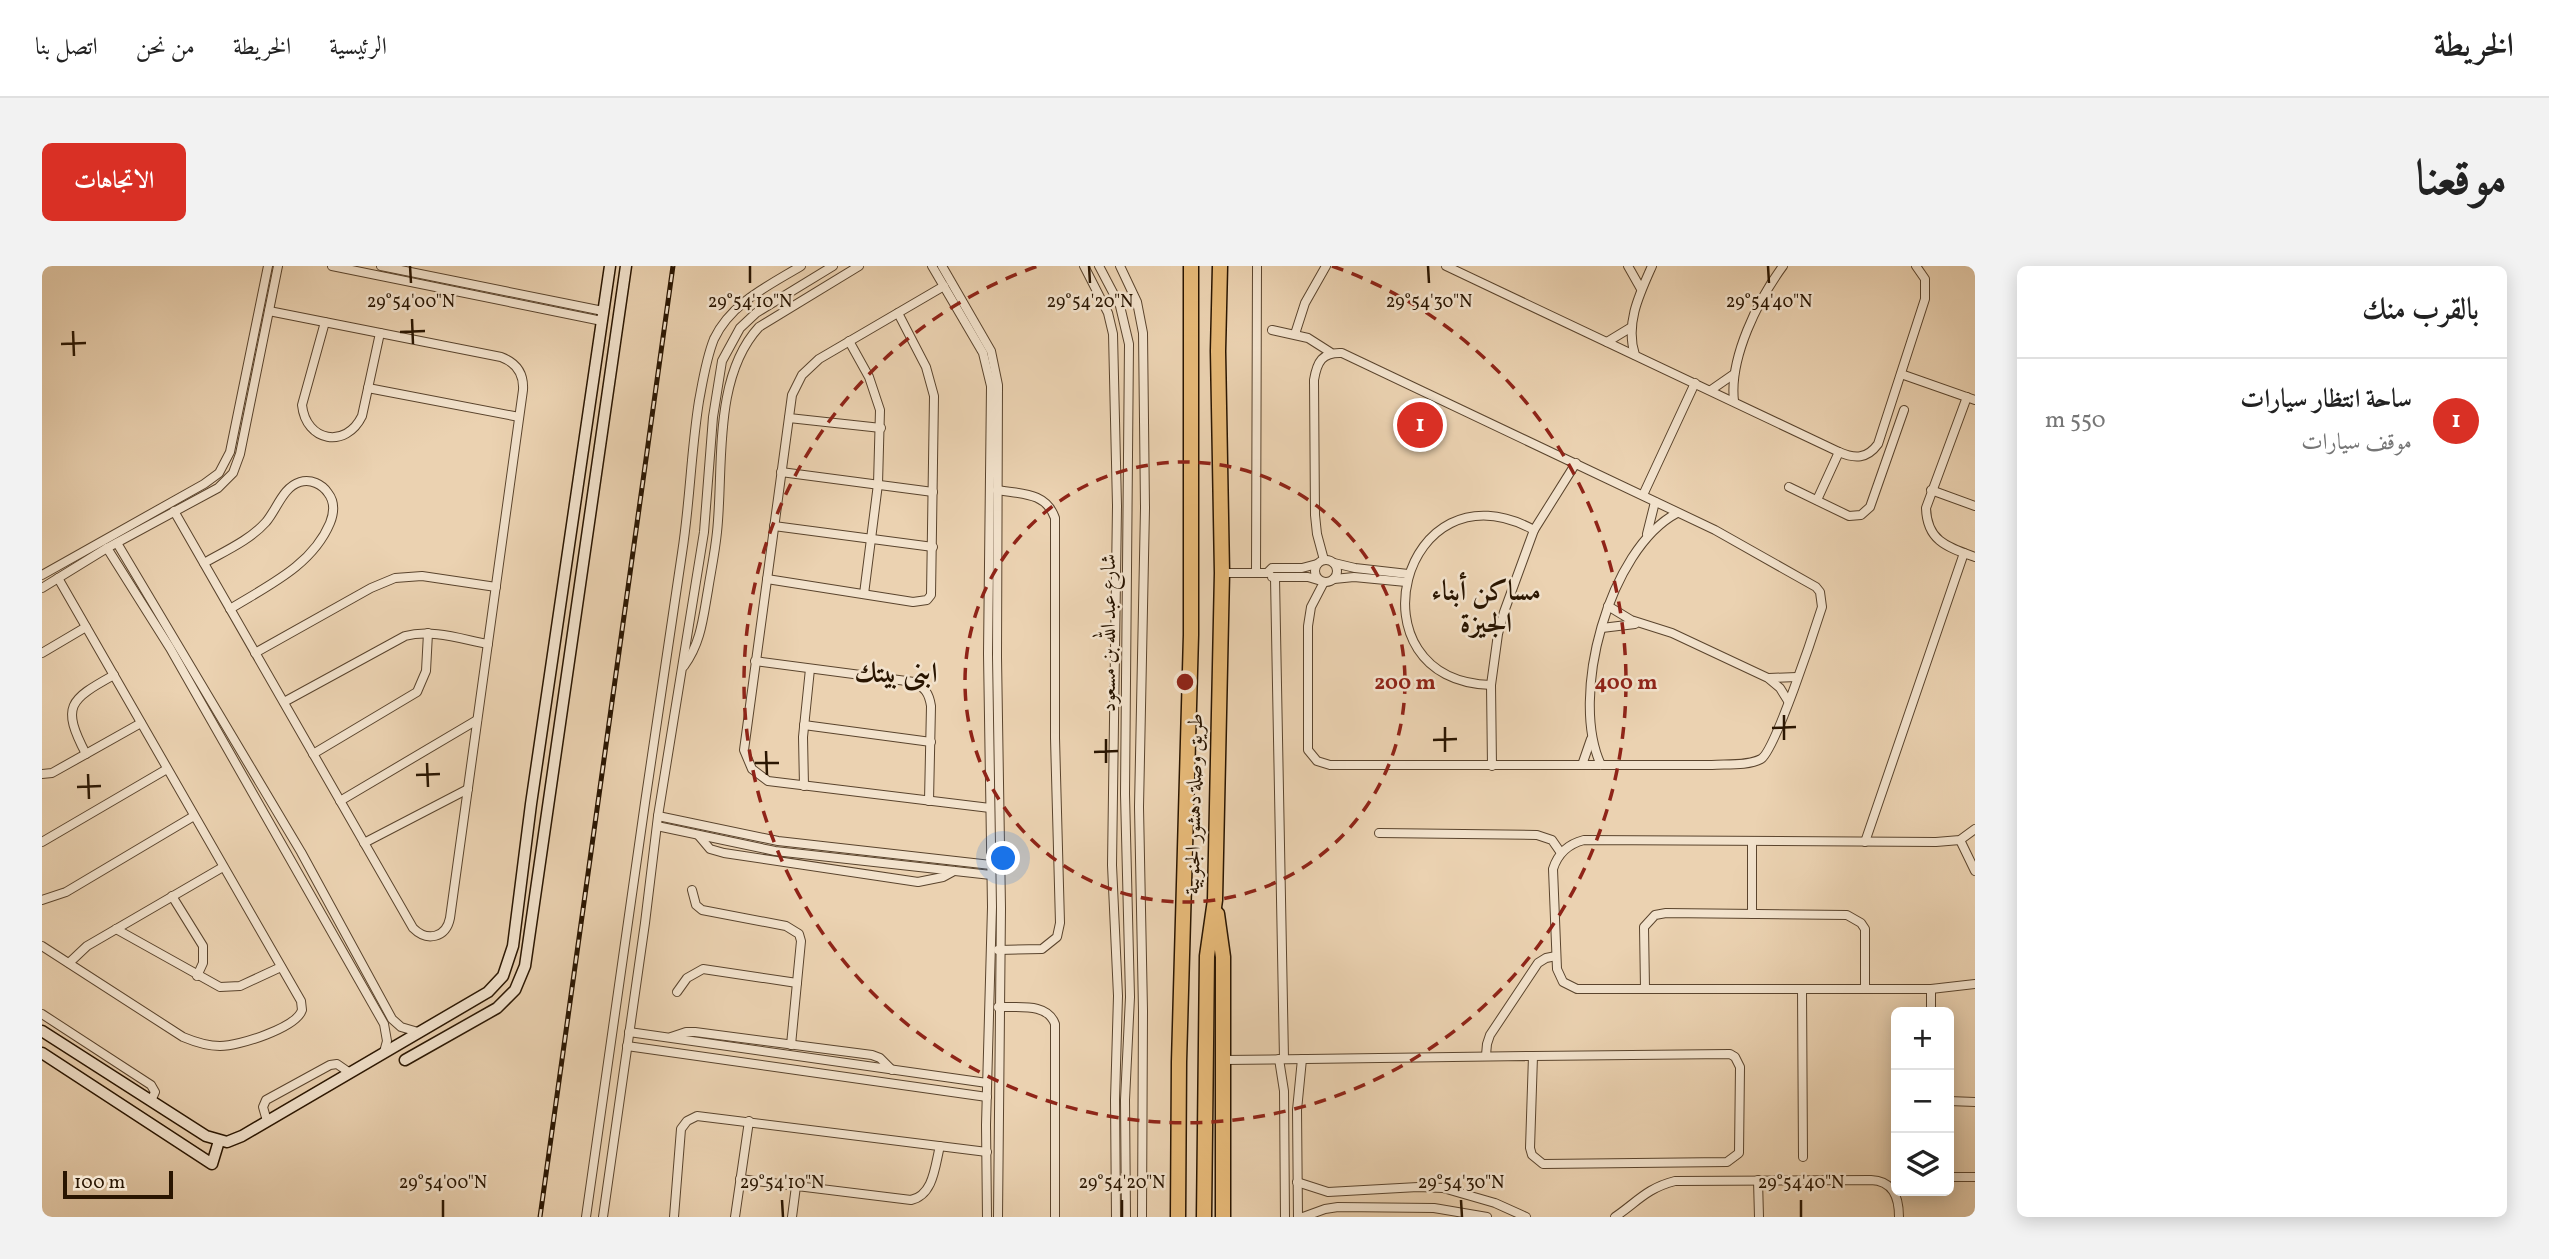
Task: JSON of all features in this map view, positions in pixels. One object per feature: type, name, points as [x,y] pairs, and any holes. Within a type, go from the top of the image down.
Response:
[{"type":"highway","name":"طريق وصلة دهشور الجنوبية","points":[[1178,1217],[1179,1062],[1191,647],[1191,266]]},
{"type":"highway","name":"طريق وصلة دهشور الجنوبية","points":[[1204,1217],[1207,956],[1215,900],[1222,573],[1218,351],[1220,266]]},
{"type":"highway","points":[[1215,900],[1223,957],[1223,1217]]},
{"type":"street","points":[[42,588],[81,559],[219,473],[228,459],[268,266]]},
{"type":"street","points":[[42,575],[117,543],[133,528],[174,512],[226,481],[237,464],[244,437],[278,266]]},
{"type":"street","points":[[332,266],[575,310]]},
{"type":"street","points":[[381,266],[602,316]]},
{"type":"street","points":[[42,1031],[206,1136],[219,1141],[234,1140],[488,992],[503,976],[513,946],[610,266]]},
{"type":"street","points":[[405,1060],[497,1008],[515,990],[521,978],[527,953],[626,266]]},
{"type":"street","points":[[586,1217],[686,528],[706,360],[728,317],[745,300],[800,266]]},
{"type":"street","points":[[603,1217],[657,821],[704,532],[710,449],[722,362],[740,328],[756,313],[833,266]]},
{"type":"street","points":[[682,668],[698,641],[717,534],[722,450],[730,386],[739,354],[747,339],[759,327],[859,266]]},
{"type":"street","points":[[932,266],[977,335],[991,351],[997,374],[993,446],[990,825],[998,1007],[998,1217]]},
{"type":"street","points":[[943,266],[977,335]]},
{"type":"street","points":[[1084,266],[1108,313],[1114,334],[1116,483],[1113,820],[1118,996],[1116,1217]]},
{"type":"street","name":"شارع عبد الله بن مسعود","points":[[1099,266],[1120,306],[1128,331],[1126,820],[1130,997],[1125,1100],[1126,1217]]},
{"type":"street","name":"شارع عبد الله بن مسعود","points":[[1120,266],[1132,289],[1141,316],[1145,436],[1139,807],[1143,1011],[1142,1217]]},
{"type":"street","points":[[1181,266],[1191,288]]},
{"type":"street","points":[[1256,573],[1257,266]]},
{"type":"street","points":[[1295,334],[1306,303],[1326,266]]},
{"type":"street","points":[[1446,266],[1839,453],[1858,458],[1873,451],[1878,444],[1925,299],[1925,279],[1916,266]]},
{"type":"street","points":[[1635,355],[1630,328],[1642,289],[1649,266],[1629,267],[1642,289]]},
{"type":"street","points":[[1734,401],[1734,374],[1756,313],[1783,266]]},
{"type":"street","points":[[264,285],[274,287]]},
{"type":"street","points":[[944,286],[809,366],[792,396],[744,750],[746,760],[759,776],[768,781],[990,808]]},
{"type":"street","points":[[789,293],[795,303]]},
{"type":"street","points":[[174,512],[413,928],[417,933],[429,937],[441,934],[450,918],[519,417],[522,378],[516,367],[507,359],[269,311]]},
{"type":"street","points":[[767,579],[920,603],[927,600],[932,588],[934,396],[926,367],[898,313]]},
{"type":"street","points":[[325,322],[302,405],[306,422],[326,437],[344,435],[358,424],[380,333]]},
{"type":"street","points":[[1607,342],[1630,328]]},
{"type":"street","points":[[1272,330],[1308,338],[1330,352],[1351,356],[1718,532],[1816,587],[1820,592],[1822,607],[1768,752],[1756,761],[1720,765],[1330,765],[1311,757],[1308,750],[1307,637],[1311,607],[1322,582]]},
{"type":"street","points":[[849,341],[876,393],[881,428],[878,484],[864,594]]},
{"type":"street","points":[[1322,582],[1314,571],[1321,562],[1315,526],[1314,395],[1316,369],[1319,361],[1330,352]]},
{"type":"street","points":[[1711,390],[1734,374]]},
{"type":"street","points":[[1901,374],[1971,399],[1931,490],[1926,508],[1928,525],[1939,542],[1975,557]]},
{"type":"street","points":[[1643,495],[1695,383]]},
{"type":"street","points":[[717,384],[730,386]]},
{"type":"street","points":[[368,388],[519,417]]},
{"type":"street","points":[[1789,487],[1849,516],[1866,512],[1904,410]]},
{"type":"street","points":[[789,418],[881,428]]},
{"type":"street","points":[[1886,421],[1898,426]]},
{"type":"street","points":[[1128,436],[1145,436]]},
{"type":"street","points":[[233,437],[244,437]]},
{"type":"street","points":[[987,1217],[987,1083],[999,825],[993,564],[997,490],[993,446]]},
{"type":"street","points":[[710,449],[722,450]]},
{"type":"street","points":[[1817,500],[1839,453]]},
{"type":"street","points":[[1492,766],[1491,685],[1504,611],[1534,530],[1576,463]]},
{"type":"street","points":[[781,472],[933,492]]},
{"type":"street","points":[[204,563],[255,532],[272,515],[290,487],[308,481],[327,490],[332,499],[331,520],[312,552],[294,569],[230,609]]},
{"type":"street","points":[[579,482],[594,484]]},
{"type":"street","points":[[1116,483],[1128,482]]},
{"type":"street","points":[[995,950],[1036,950],[1048,946],[1057,937],[1060,923],[1055,738],[1055,518],[1052,508],[1035,495],[997,490]]},
{"type":"street","points":[[1931,490],[1975,506]]},
{"type":"street","points":[[1646,537],[1655,502]]},
{"type":"street","points":[[1583,765],[1591,736],[1593,680],[1608,606],[1623,571],[1646,537],[1660,523],[1677,513]]},
{"type":"street","points":[[1491,685],[1459,680],[1441,671],[1426,658],[1413,640],[1406,618],[1404,606],[1407,578],[1423,546],[1441,530],[1454,523],[1493,516],[1520,522],[1534,530]]},
{"type":"street","points":[[774,526],[933,547]]},
{"type":"street","points":[[704,532],[717,534]]},
{"type":"street","points":[[117,543],[296,844],[388,1022],[384,1052]]},
{"type":"street","points":[[107,548],[170,648],[204,712],[388,1022],[418,1032]]},
{"type":"street","points":[[1865,842],[1964,553]]},
{"type":"street","points":[[1285,1217],[1272,568],[1303,568],[1321,562],[1407,578]]},
{"type":"street","points":[[1334,563],[1337,573],[1334,579]]},
{"type":"street","points":[[124,574],[133,569]]},
{"type":"street","points":[[1222,573],[1256,573],[1322,582],[1354,577],[1407,578]]},
{"type":"street","points":[[256,653],[370,588],[395,578],[422,576],[496,587]]},
{"type":"street","points":[[42,946],[183,1037],[195,1042],[219,1046],[244,1043],[299,1018],[302,1010],[301,1001],[58,578]]},
{"type":"street","points":[[1608,606],[1638,623],[1672,634],[1768,678],[1780,688],[1788,701]]},
{"type":"street","points":[[559,618],[574,621]]},
{"type":"street","points":[[1602,628],[1638,623]]},
{"type":"street","points":[[42,653],[86,626]]},
{"type":"street","points":[[284,702],[397,639],[412,634],[428,633],[488,644]]},
{"type":"street","points":[[313,754],[417,692],[426,671],[428,633]]},
{"type":"street","points":[[1115,657],[1127,656]]},
{"type":"street","points":[[755,661],[914,682],[923,687],[929,695],[931,706],[929,801]]},
{"type":"street","points":[[804,786],[804,725],[810,669]]},
{"type":"street","points":[[86,754],[74,731],[72,710],[83,693],[114,675]]},
{"type":"street","points":[[1768,678],[1797,677]]},
{"type":"street","points":[[204,712],[214,706]]},
{"type":"street","points":[[340,801],[477,720]]},
{"type":"street","points":[[42,774],[52,773],[141,723]]},
{"type":"street","points":[[804,725],[931,741]]},
{"type":"street","points":[[542,733],[558,735]]},
{"type":"street","points":[[1591,736],[1601,765]]},
{"type":"street","points":[[1115,738],[1126,738]]},
{"type":"street","points":[[650,767],[665,770]]},
{"type":"street","points":[[42,842],[167,769]]},
{"type":"street","points":[[364,843],[468,789]]},
{"type":"street","points":[[531,810],[547,812]]},
{"type":"street","points":[[42,900],[66,892],[194,816]]},
{"type":"street","points":[[1113,820],[1126,820]]},
{"type":"street","points":[[657,821],[699,836],[775,851],[991,875]]},
{"type":"street","points":[[657,821],[766,839],[991,865]]},
{"type":"street","points":[[990,825],[999,825]]},
{"type":"street","points":[[1975,829],[1960,840],[1865,842],[1584,839],[1567,846],[1553,869],[1556,956],[1559,976],[1569,986],[1584,989],[1931,989],[1975,984]]},
{"type":"street","points":[[1379,833],[1537,835],[1552,840],[1561,852]]},
{"type":"street","points":[[699,836],[710,849],[724,853],[918,882],[931,881],[954,871]]},
{"type":"street","points":[[1960,840],[1975,871]]},
{"type":"street","points":[[1752,841],[1752,914]]},
{"type":"street","points":[[285,849],[296,844]]},
{"type":"street","points":[[69,963],[82,949],[223,867]]},
{"type":"street","points":[[692,890],[696,905],[702,910],[793,929],[801,942],[792,1045]]},
{"type":"street","points":[[172,896],[203,946],[204,957],[197,975]]},
{"type":"street","points":[[1644,988],[1644,927],[1656,915],[1752,914],[1847,915],[1855,918],[1864,929],[1865,989]]},
{"type":"street","points":[[629,920],[645,923]]},
{"type":"street","points":[[116,929],[213,985],[233,988],[281,967]]},
{"type":"street","points":[[1486,1055],[1486,1044],[1490,1035],[1538,963],[1556,956]]},
{"type":"street","points":[[677,992],[687,978],[703,969],[797,983]]},
{"type":"street","points":[[1802,989],[1803,1157]]},
{"type":"street","points":[[1931,989],[1931,1007]]},
{"type":"street","points":[[1118,996],[1130,997]]},
{"type":"street","points":[[998,1007],[1044,1010],[1055,1024],[1055,1217]]},
{"type":"street","points":[[42,1014],[151,1085],[155,1092],[151,1101]]},
{"type":"street","points":[[437,1021],[446,1036]]},
{"type":"street","points":[[629,1032],[987,1083]]},
{"type":"street","points":[[670,1038],[686,1032],[872,1055],[880,1058],[892,1070]]},
{"type":"street","points":[[627,1046],[987,1097]]},
{"type":"street","points":[[42,1053],[212,1164],[219,1141]]},
{"type":"street","points":[[1224,1060],[1486,1055],[1730,1054],[1735,1057],[1740,1067],[1739,1153],[1727,1162],[1543,1164],[1532,1155],[1530,1148],[1533,1056]]},
{"type":"street","points":[[1302,1059],[1298,1099],[1297,1182],[1300,1217],[1338,1207],[1434,1208],[1487,1217]]},
{"type":"street","points":[[267,1121],[263,1107],[266,1100],[330,1065],[337,1064],[350,1073]]},
{"type":"street","points":[[1115,1100],[1125,1100]]},
{"type":"street","points":[[1954,1101],[1975,1101]]},
{"type":"street","points":[[674,1217],[681,1129],[687,1121],[696,1116],[987,1152]]},
{"type":"street","points":[[735,1217],[749,1121]]},
{"type":"street","points":[[986,1125],[998,1125]]},
{"type":"street","points":[[596,1143],[612,1145]]},
{"type":"street","points":[[740,1179],[916,1200],[928,1190],[940,1146]]},
{"type":"street","points":[[1954,1177],[1975,1177]]},
{"type":"street","points":[[1758,1180],[1759,1217]]},
{"type":"street","points":[[1617,1216],[1639,1196],[1675,1181],[1877,1180],[1894,1191],[1899,1204],[1899,1217]]},
{"type":"street","points":[[1115,1182],[1125,1182]]},
{"type":"street","points":[[1297,1182],[1328,1192],[1443,1188],[1495,1203],[1526,1217]]},
{"type":"street","points":[[792,1217],[796,1186]]},
{"type":"railway","points":[[540,1217],[673,266]]},
{"type":"place","name":"ساحة انتظار سيارات","points":[[1420,425]]},
{"type":"district","name":"مساكن أبناء الجيزة","points":[[1486,608]]},
{"type":"district","name":"ابنى بيتك","points":[[896,674]]}]
